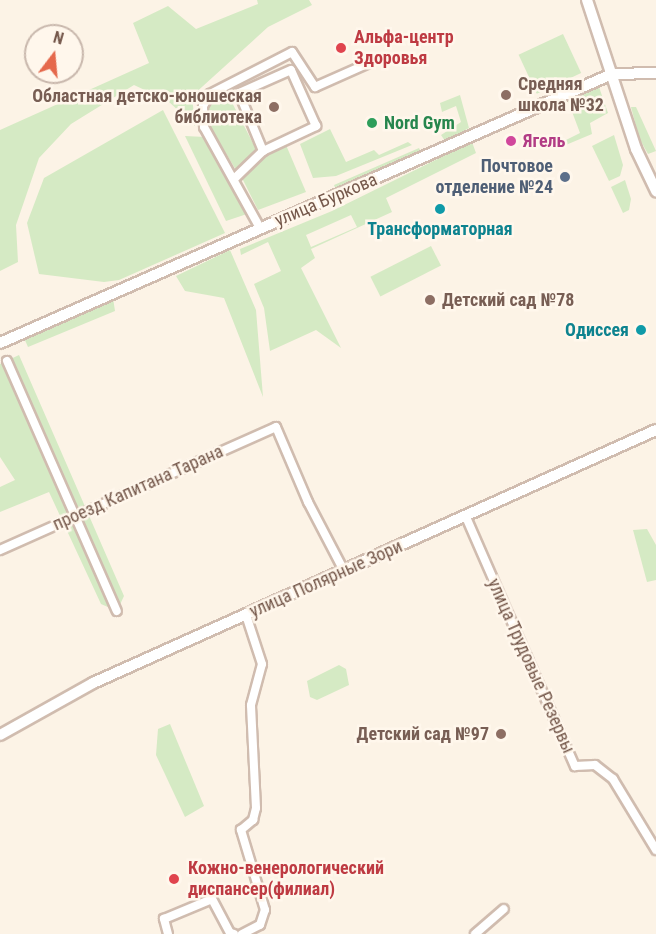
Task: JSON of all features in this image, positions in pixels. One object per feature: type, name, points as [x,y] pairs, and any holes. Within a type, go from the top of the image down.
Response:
[{"type":"street","points":[[586,0],[636,149],[656,191]]},
{"type":"street","points":[[260,228],[201,118],[210,94],[292,52],[315,87],[367,64]]},
{"type":"street","points":[[235,178],[263,151],[316,126],[291,70],[239,93],[263,151]]},
{"type":"street","name":"улица Буркова","points":[[0,343],[612,74],[656,73]]},
{"type":"street","points":[[7,361],[77,515],[117,611]]},
{"type":"street","name":"проезд Капитана Тарана","points":[[0,550],[276,427],[308,502],[344,571]]},
{"type":"street","name":"улица Полярные Зори","points":[[0,735],[56,701],[656,430]]},
{"type":"street","name":"улица Трудовые Резервы","points":[[466,517],[575,766],[595,765],[613,779],[656,850]]},
{"type":"street","points":[[242,934],[260,925],[265,910],[241,830],[253,820],[256,808],[251,705],[262,664],[246,615]]},
{"type":"street","points":[[168,934],[164,920],[212,899],[230,933],[234,934]]},
{"type":"street","points":[[475,934],[504,909]]},
{"type":"green space","points":[[257,0],[309,0],[312,5],[268,27],[192,96],[195,126],[168,101],[134,85],[71,124],[39,158],[16,225],[18,262],[0,271],[0,130],[149,63],[133,23],[168,6],[196,29],[258,4]]},
{"type":"green space","points":[[563,34],[581,73],[537,94],[519,55]]},
{"type":"green space","points":[[599,87],[608,113],[590,123],[592,134],[561,147],[560,143],[580,133],[568,101]]},
{"type":"green space","points":[[225,89],[258,153],[236,170],[205,119],[210,101]]},
{"type":"green space","points":[[460,95],[469,128],[445,141],[441,135],[461,122],[456,106],[442,112],[440,103]]},
{"type":"green space","points":[[631,107],[636,107],[656,151],[648,154],[639,138]]},
{"type":"green space","points":[[163,110],[225,233],[119,280],[104,282],[39,274],[27,223],[44,178]]},
{"type":"green space","points":[[330,129],[346,162],[374,150],[379,155],[408,142],[412,145],[336,176],[313,178],[300,144]]},
{"type":"green space","points":[[614,135],[623,165],[620,176],[609,181],[592,146]]},
{"type":"green space","points":[[185,136],[205,137],[247,214],[226,221]]},
{"type":"green space","points":[[472,142],[476,153],[386,198],[392,212],[311,249],[315,258],[301,268],[341,348],[316,330],[270,351],[264,308],[254,284],[281,271],[268,242],[241,255],[240,249],[332,211]],"holes":[[[351,215],[357,227],[311,247],[306,235]]]},
{"type":"green space","points":[[286,145],[306,192],[258,210],[242,178],[257,160]]},
{"type":"green space","points":[[419,148],[421,152],[336,190],[334,185]]},
{"type":"green space","points":[[625,180],[631,199],[629,210],[623,213],[611,187]]},
{"type":"green space","points":[[431,246],[441,266],[380,296],[370,277]]},
{"type":"green space","points":[[230,250],[256,310],[263,397],[224,298],[185,291],[176,276]]},
{"type":"green space","points":[[113,298],[115,311],[28,347],[24,338]]},
{"type":"green space","points":[[19,355],[124,596],[117,611],[101,604],[49,492],[0,512],[0,487],[15,480],[0,457],[0,364]]},
{"type":"green space","points":[[647,529],[656,545],[656,580],[647,582],[633,530]]},
{"type":"green space","points":[[339,665],[346,669],[349,685],[317,700],[310,697],[307,681]]},
{"type":"green space","points":[[170,724],[204,806],[185,817],[156,755],[158,729]]},
{"type":"place","name":"Альфа-центр Здоровья","points":[[341,48]]},
{"type":"place","name":"Средняя школа №32","points":[[506,95]]},
{"type":"place","name":"Областная детско-юношеская библиотека","points":[[274,107]]},
{"type":"place","name":"Nord Gym","points":[[372,123]]},
{"type":"place","name":"Ягель","points":[[511,141]]},
{"type":"place","name":"Почтовое отделение №24","points":[[565,177]]},
{"type":"place","name":"Трансформаторная","points":[[440,209]]},
{"type":"place","name":"Детский сад №78","points":[[430,300]]},
{"type":"place","name":"Одиссея","points":[[641,330]]},
{"type":"place","name":"Детский сад №97","points":[[501,734]]},
{"type":"place","name":"Кожно-венерологический диспансер(филиал)","points":[[174,879]]}]
